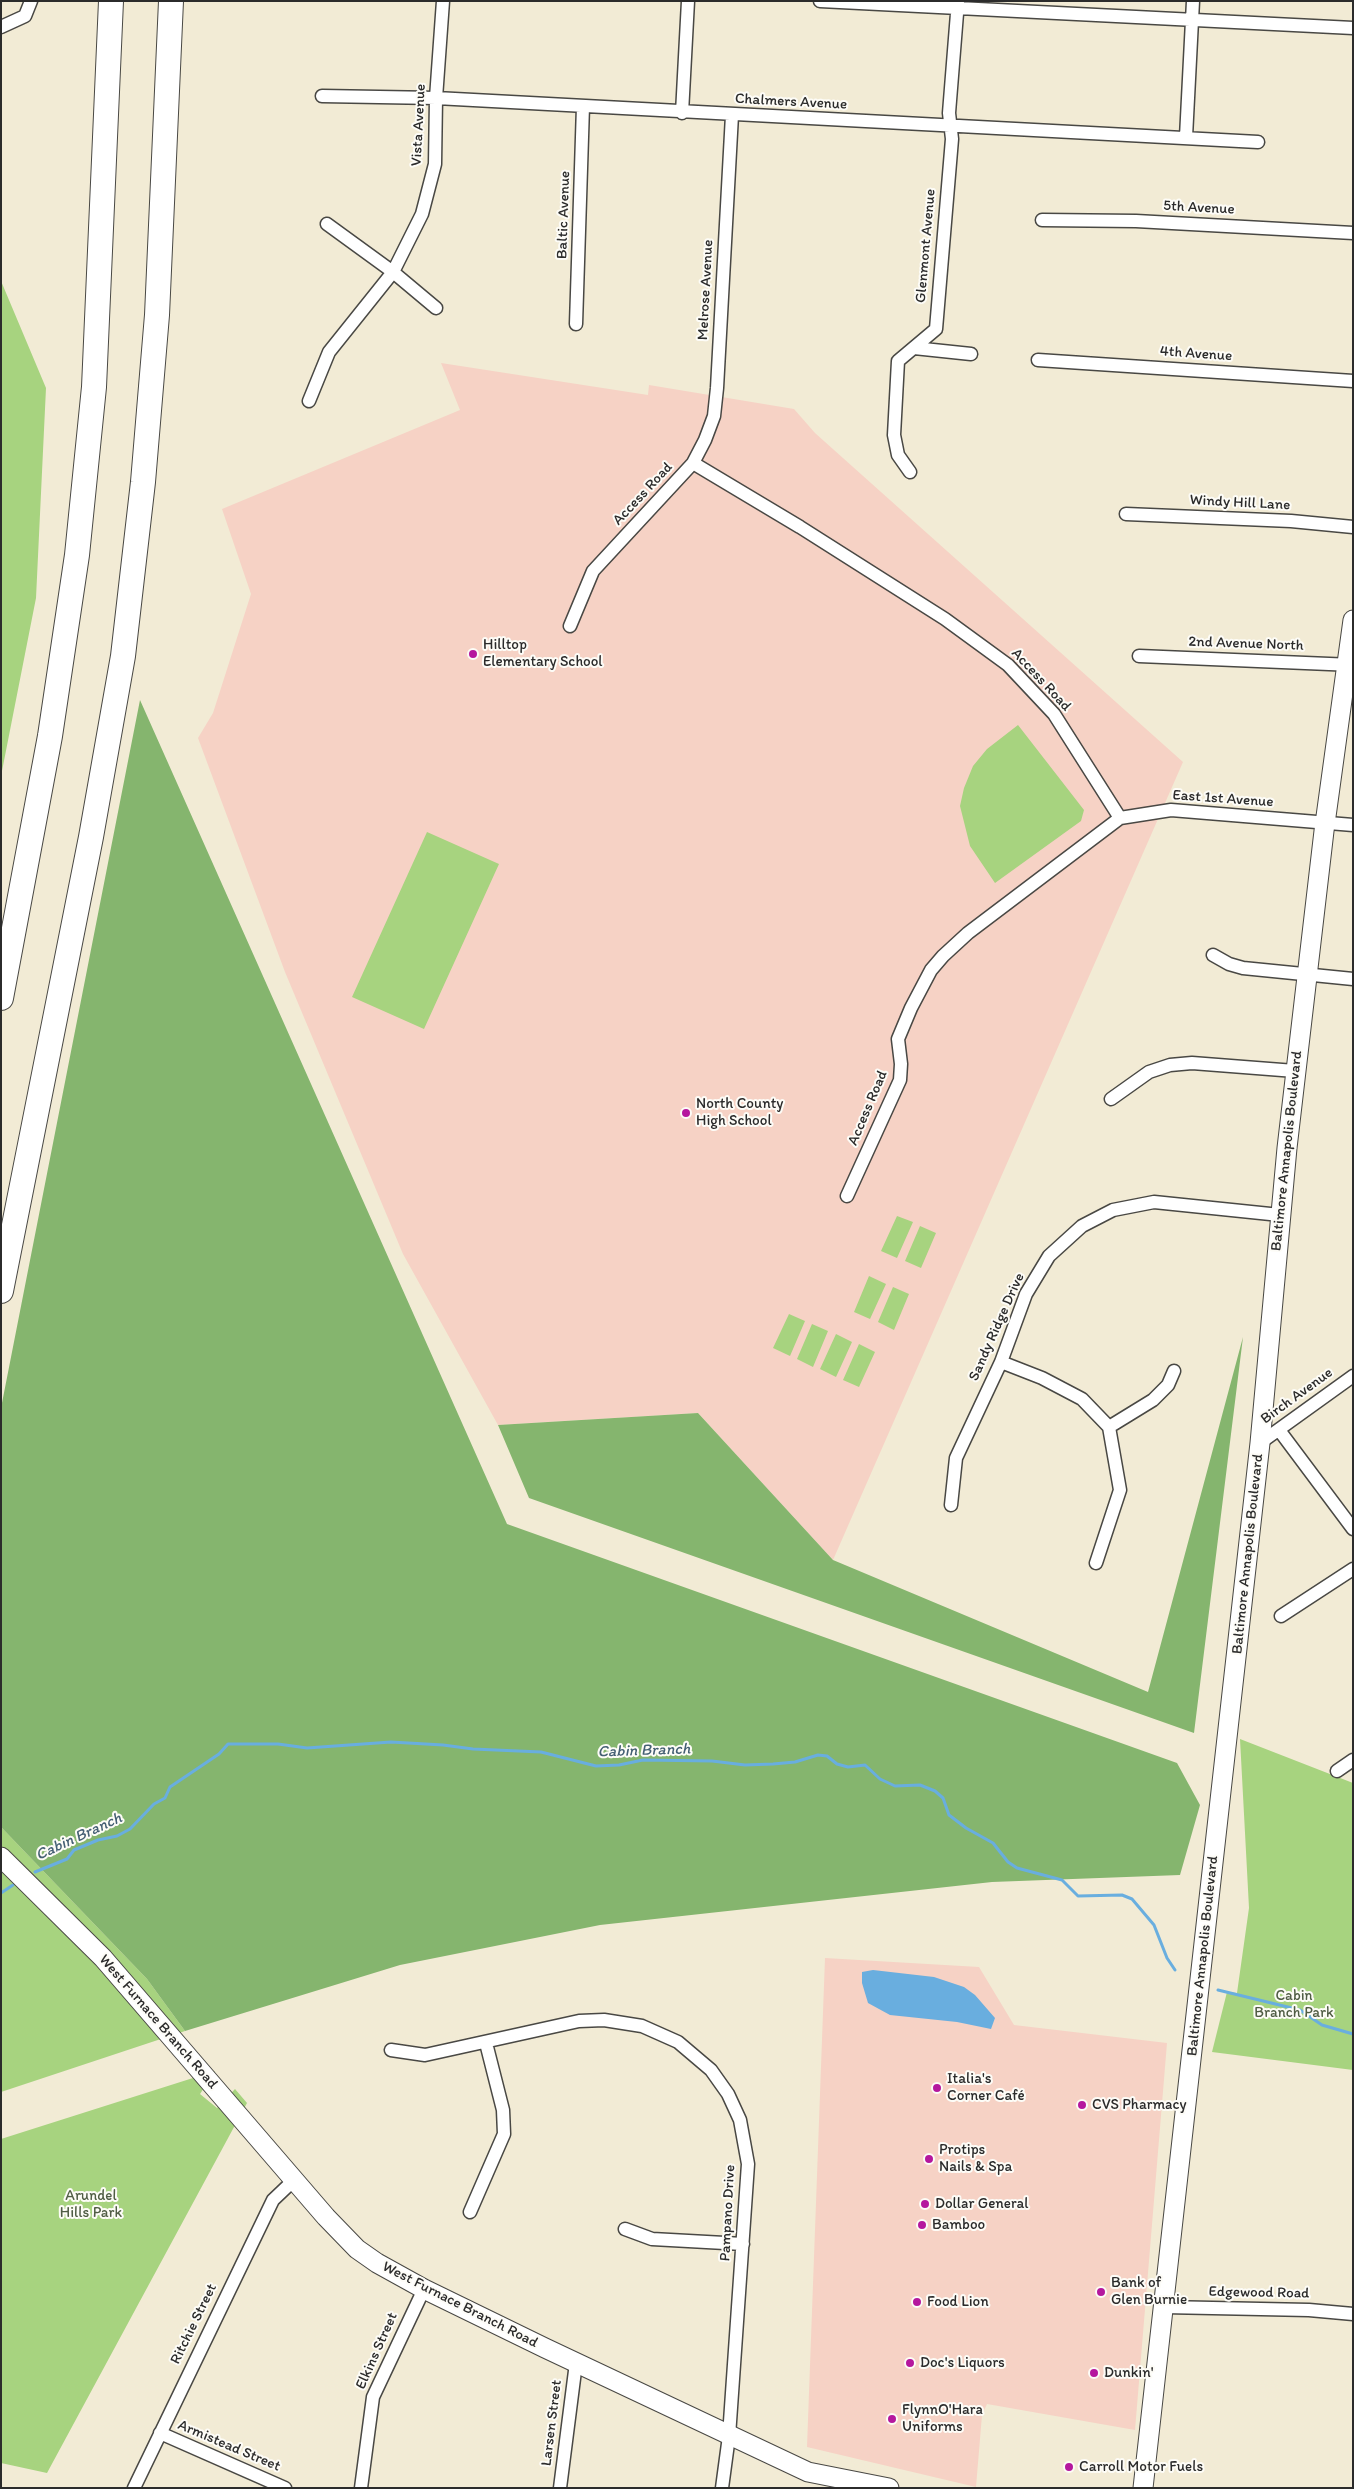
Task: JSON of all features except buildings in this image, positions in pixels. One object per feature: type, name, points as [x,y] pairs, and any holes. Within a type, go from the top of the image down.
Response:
[{"type":"highway","points":[[1,998],[50,736],[67,629],[85,483],[98,307],[111,1]]},
{"type":"highway","points":[[1,1292],[93,828],[123,656],[135,565],[157,315],[170,1]]},
{"type":"main road","name":"Baltimore Annapolis Boulevard","points":[[1143,2488],[1260,1443],[1280,1215],[1306,974],[1325,823],[1349,665],[1353,620]]},
{"type":"main road","name":"West Furnace Branch Road","points":[[1,1857],[103,1958],[293,2181],[357,2249],[377,2263],[424,2289],[808,2472],[889,2488]]},
{"type":"street","points":[[1,26],[25,16],[31,1]]},
{"type":"street","name":"Vista Avenue","points":[[309,401],[329,352],[393,272],[422,214],[435,164],[436,98],[443,1]]},
{"type":"street","points":[[682,112],[688,1]]},
{"type":"street","points":[[820,1],[958,5],[1192,21],[1353,28]]},
{"type":"street","points":[[1186,137],[1192,1]]},
{"type":"street","name":"Glenmont Avenue","points":[[910,472],[898,455],[894,436],[898,361],[936,329],[952,139],[949,113],[958,5]]},
{"type":"street","name":"Chalmers Avenue","points":[[322,96],[436,98],[1258,142]]},
{"type":"street","name":"Baltic Avenue","points":[[576,324],[584,106]]},
{"type":"street","name":"Melrose Avenue","points":[[693,463],[705,440],[714,416],[732,115]]},
{"type":"street","name":"5th Avenue","points":[[1042,220],[1136,221],[1353,233]]},
{"type":"street","points":[[327,224],[393,272],[436,308]]},
{"type":"street","points":[[914,348],[970,354]]},
{"type":"street","name":"4th Avenue","points":[[1038,360],[1353,381]]},
{"type":"street","name":"Access Road","points":[[570,626],[593,571],[693,463],[800,527],[946,619],[1008,665],[1054,714],[1120,818],[968,933],[932,970],[911,1008],[898,1039],[902,1064],[900,1080],[848,1196]]},
{"type":"street","name":"Windy Hill Lane","points":[[1126,514],[1291,521],[1353,527]]},
{"type":"street","name":"2nd Avenue North","points":[[1139,656],[1349,665]]},
{"type":"street","name":"East 1st Avenue","points":[[1120,818],[1171,810],[1353,825]]},
{"type":"street","points":[[1213,955],[1242,968],[1353,979]]},
{"type":"street","points":[[1111,1098],[1149,1072],[1170,1065],[1192,1063],[1296,1071]]},
{"type":"street","name":"Sandy Ridge Drive","points":[[950,1505],[956,1458],[1001,1362],[1026,1294],[1050,1256],[1082,1226],[1113,1210],[1154,1202],[1280,1215]]},
{"type":"street","points":[[1001,1362],[1042,1378],[1082,1399],[1109,1427],[1120,1490],[1096,1563]]},
{"type":"street","points":[[1109,1427],[1153,1400],[1168,1385],[1174,1371]]},
{"type":"street","name":"Birch Avenue","points":[[1260,1443],[1353,1376]]},
{"type":"street","points":[[1279,1430],[1353,1529]]},
{"type":"street","points":[[1281,1616],[1353,1569]]},
{"type":"street","points":[[1337,1771],[1353,1760]]},
{"type":"street","name":"Pampano Drive","points":[[391,2050],[425,2055],[580,2022],[604,2020],[642,2026],[678,2042],[711,2070],[728,2094],[740,2120],[748,2164],[744,2244],[729,2436],[722,2488]]},
{"type":"street","points":[[470,2212],[504,2134],[503,2110],[486,2043]]},
{"type":"street","name":"Ritchie Street","points":[[134,2488],[273,2200],[293,2181]]},
{"type":"street","points":[[625,2229],[652,2239],[744,2244]]},
{"type":"street","name":"Elkins Street","points":[[361,2488],[373,2397],[424,2289]]},
{"type":"street","name":"Edgewood Road","points":[[1164,2307],[1309,2310],[1353,2314]]},
{"type":"street","name":"Larsen Street","points":[[560,2488],[576,2363]]},
{"type":"street","name":"Armistead Street","points":[[160,2433],[285,2488]]},
{"type":"shaded area","name":"North County High School","points":[[441,363],[648,395],[649,385],[794,409],[815,433],[1183,762],[833,1560],[698,1413],[498,1425],[403,1254],[285,972],[198,738],[213,713],[251,594],[222,509],[460,410]]},
{"type":"shaded area","points":[[825,1958],[979,1967],[1014,2025],[1167,2043],[1135,2430],[987,2404],[982,2415],[976,2487],[807,2447]]},
{"type":"green space","points":[[1,281],[46,388],[36,598],[1,776]]},
{"type":"green space","points":[[140,700],[507,1524],[1177,1763],[1200,1805],[1180,1875],[992,1882],[600,1925],[400,1965],[185,2031],[147,1979],[1,1827],[1,1408]]},
{"type":"green space","points":[[1018,725],[1084,810],[1081,821],[995,883],[970,846],[960,806],[964,788],[973,766],[987,749]]},
{"type":"green space","points":[[427,832],[499,864],[424,1029],[352,997]]},
{"type":"green space","points":[[897,1216],[913,1222],[897,1258],[881,1251]]},
{"type":"green space","points":[[920,1226],[936,1233],[921,1268],[905,1261]]},
{"type":"green space","points":[[869,1276],[886,1284],[870,1319],[854,1312]]},
{"type":"green space","points":[[893,1287],[909,1294],[894,1330],[878,1322]]},
{"type":"green space","points":[[789,1314],[805,1321],[790,1356],[773,1348]]},
{"type":"green space","points":[[812,1324],[828,1331],[813,1367],[797,1359]]},
{"type":"green space","points":[[836,1334],[852,1342],[836,1377],[820,1369]]},
{"type":"green space","points":[[1243,1337],[1194,1733],[529,1498],[498,1425],[698,1413],[833,1560],[1148,1692]]},
{"type":"green space","points":[[859,1344],[875,1352],[859,1387],[843,1380]]},
{"type":"green space","name":"Cabin Branch Park","points":[[1240,1739],[1353,1783],[1353,2070],[1212,2052],[1227,1992],[1237,1993],[1249,1908]]},
{"type":"green space","points":[[1,1827],[147,1979],[185,2031],[1,2092]]},
{"type":"green space","name":"Arundel Hills Park","points":[[215,2071],[200,2094],[217,2108],[235,2089],[247,2103],[47,2473],[1,2463],[1,2139]]},
{"type":"water","points":[[873,1970],[934,1977],[964,1987],[975,1995],[995,2018],[991,2029],[957,2022],[890,2015],[868,2003],[862,1983],[862,1972]]},
{"type":"waterway","name":"Cabin Branch","points":[[35,1872],[67,1859],[74,1850],[98,1840],[117,1836],[130,1829],[154,1804],[165,1798],[170,1787],[219,1754],[228,1744],[278,1744],[307,1748],[391,1742],[443,1745],[473,1749],[541,1752],[596,1766],[619,1765],[643,1760],[712,1761],[745,1765],[773,1764],[795,1762],[818,1755],[827,1756],[837,1764],[848,1767],[865,1765],[880,1779],[895,1786],[920,1785],[935,1791],[943,1798],[949,1815],[966,1828],[993,1843],[1008,1862],[1017,1868],[1062,1880],[1078,1896],[1122,1895],[1132,1899],[1154,1925],[1167,1958],[1175,1970]]},
{"type":"waterway","name":"Cabin Branch","points":[[1,1893],[13,1885]]},
{"type":"waterway","name":"Cabin Branch","points":[[1218,1990],[1300,2010],[1322,2025],[1353,2034]]},
{"type":"place","name":"Hilltop Elementary School","points":[[473,654]]},
{"type":"place","name":"North County High School","points":[[686,1113]]},
{"type":"place","name":"Italia's Corner Café","points":[[937,2088]]},
{"type":"place","name":"CVS Pharmacy","points":[[1082,2105]]},
{"type":"place","name":"Protips Nails & Spa","points":[[929,2159]]},
{"type":"place","name":"Dollar General","points":[[925,2204]]},
{"type":"place","name":"Bamboo","points":[[922,2225]]},
{"type":"place","name":"Bank of Glen Burnie","points":[[1101,2292]]},
{"type":"place","name":"Food Lion","points":[[917,2302]]},
{"type":"place","name":"Doc's Liquors","points":[[910,2363]]},
{"type":"place","name":"Dunkin'","points":[[1094,2373]]},
{"type":"place","name":"FlynnO'Hara Uniforms","points":[[892,2419]]},
{"type":"place","name":"Carroll Motor Fuels","points":[[1069,2467]]}]
